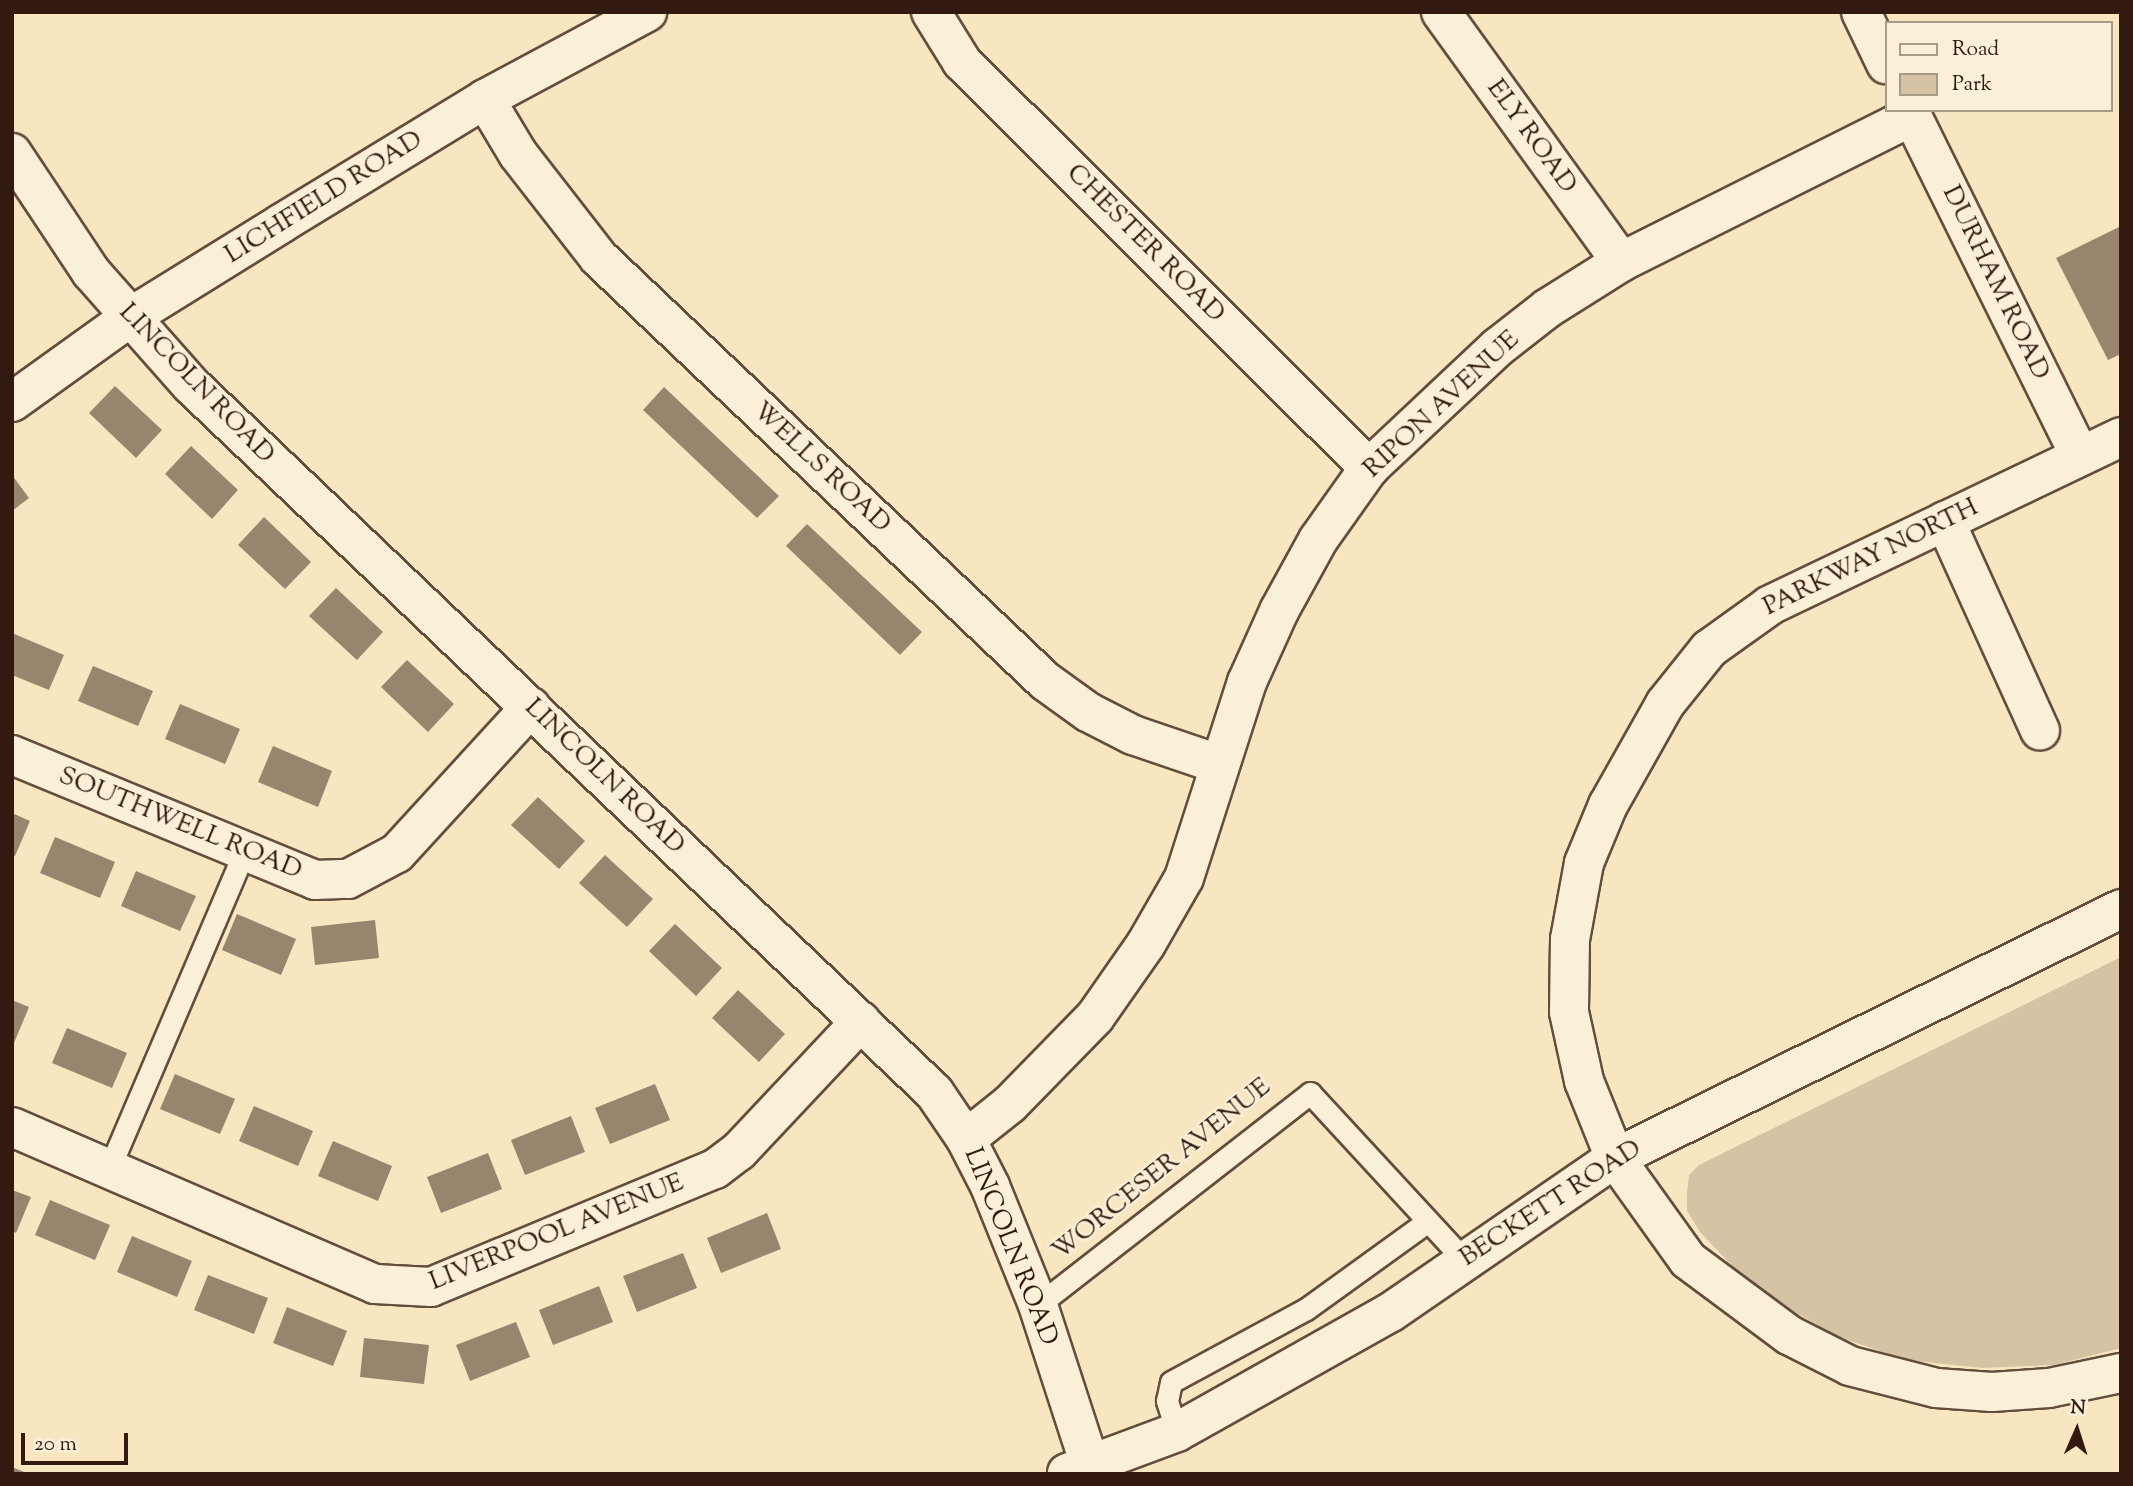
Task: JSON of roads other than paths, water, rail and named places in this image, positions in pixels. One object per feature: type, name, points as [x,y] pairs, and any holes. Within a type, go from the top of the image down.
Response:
[{"type":"street","name":"LICHFIELD ROAD","points":[[12,402],[130,318],[485,99],[647,12]]},
{"type":"street","name":"CHESTER ROAD","points":[[931,12],[962,62],[1369,468]]},
{"type":"street","name":"ELY ROAD","points":[[1441,12],[1621,262]]},
{"type":"street","points":[[1861,12],[1884,60]]},
{"type":"street","name":"WELLS ROAD","points":[[485,99],[518,155],[599,258],[1045,681],[1088,712],[1133,735],[1218,764]]},
{"type":"street","name":"RIPON AVENUE","points":[[966,1139],[1010,1104],[1095,1017],[1146,944],[1184,878],[1218,764],[1279,611],[1318,540],[1369,468],[1498,347],[1621,262],[1910,113]]},
{"type":"street","name":"DURHAM ROAD","points":[[1910,113],[2080,456]]},
{"type":"street","name":"LINCOLN ROAD","points":[[12,153],[91,272],[192,386],[933,1091],[966,1139],[1038,1305],[1083,1471]]},
{"type":"street","name":"PARKWAY NORTH","points":[[2121,437],[1769,606],[1709,649],[1665,704],[1608,805],[1584,863],[1570,939],[1569,1012],[1584,1081],[1615,1158],[1688,1260],[1789,1335],[1850,1366],[1936,1388],[1992,1392],[2049,1388],[2121,1373]]},
{"type":"street","points":[[1945,521],[2040,730]]},
{"type":"street","name":"SOUTHWELL ROAD","points":[[12,755],[315,880],[348,879],[375,868],[397,853],[531,707]]},
{"type":"street","name":"BECKETT ROAD","points":[[1083,1471],[1177,1432],[1391,1312],[1463,1259],[1615,1158],[2121,909]]},
{"type":"street","name":"LIVERPOOL AVENUE","points":[[12,1127],[375,1284],[430,1287],[715,1169],[739,1150],[861,1021]]},
{"type":"lane","points":[[110,1169],[244,852]]},
{"type":"lane","name":"WORCESER AVENUE","points":[[1038,1305],[1310,1093],[1463,1259]]},
{"type":"lane","points":[[1177,1432],[1167,1401],[1171,1382],[1306,1308],[1428,1221]]}]
